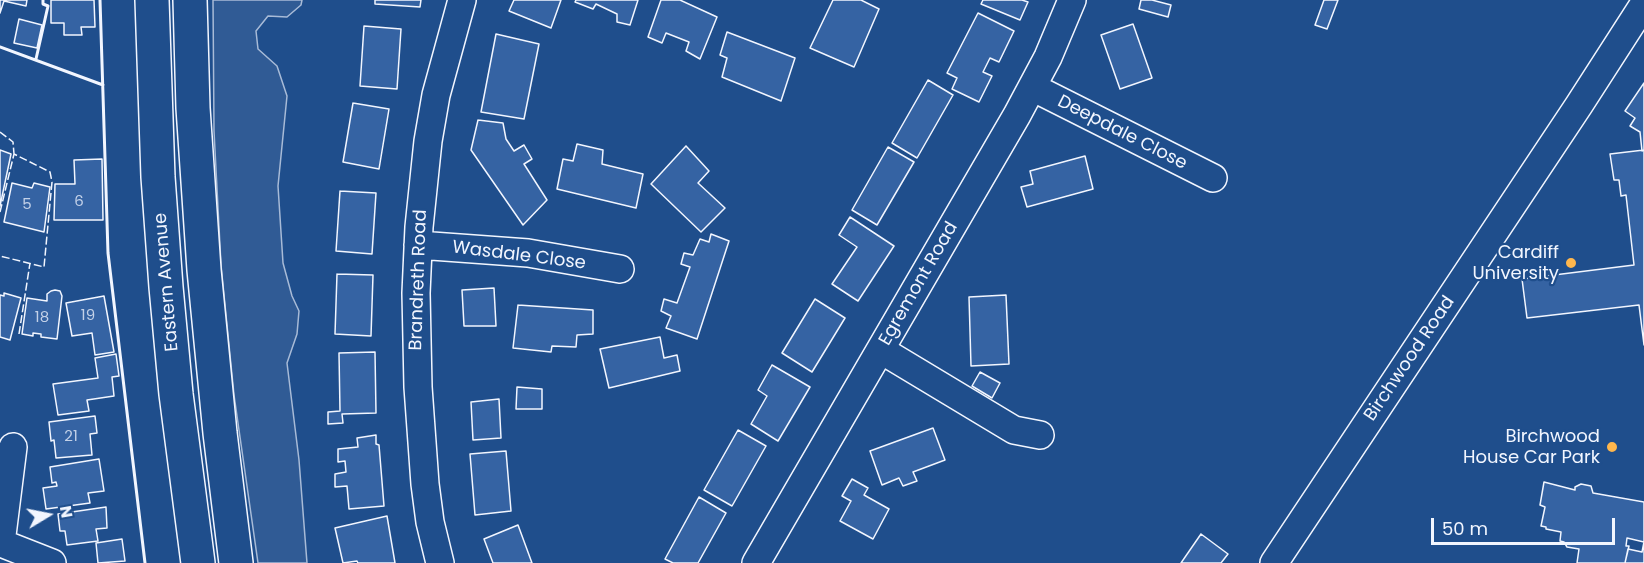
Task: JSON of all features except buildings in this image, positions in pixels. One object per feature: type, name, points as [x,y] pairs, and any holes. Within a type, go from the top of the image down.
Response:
[{"type":"highway","name":"Eastern Avenue","points":[[152,0],[157,143],[166,287],[198,563]]},
{"type":"highway","points":[[190,0],[193,108],[204,270],[236,563]]},
{"type":"street","name":"Brandreth Road","points":[[440,563],[430,522],[425,484],[418,387],[416,293],[422,186],[428,141],[436,95],[462,0]]},
{"type":"street","name":"Egremont Road","points":[[756,563],[1032,87],[1048,57],[1072,0]]},
{"type":"street","name":"Birchwood Road","points":[[1274,563],[1644,4]]},
{"type":"street","name":"Deepdale Close","points":[[1032,87],[1212,178]]},
{"type":"street","name":"Wasdale Close","points":[[418,245],[528,253],[620,269]]},
{"type":"street","points":[[880,350],[1014,430],[1040,435]]},
{"type":"street","points":[[14,447],[0,543],[52,563]]},
{"type":"shaded area","points":[[213,0],[302,0],[301,5],[287,17],[268,16],[256,31],[258,49],[277,66],[287,96],[278,186],[283,263],[292,296],[299,311],[297,334],[287,363],[299,460],[307,563],[258,563],[234,395],[221,265],[214,131]]},
{"type":"fence","points":[[0,132],[13,142],[14,154]]},
{"type":"fence","points":[[0,212],[14,154],[50,172],[52,182],[44,267],[0,256]]},
{"type":"fence","points":[[19,334],[30,263]]},
{"type":"wall","points":[[36,59],[48,6],[43,4],[43,0]]},
{"type":"wall","points":[[100,0],[108,253],[145,563]]},
{"type":"wall","points":[[0,47],[103,85]]},
{"type":"place","name":"Cardiff University","points":[[1571,263]]},
{"type":"place","name":"Birchwood House Car Park","points":[[1612,447]]}]
